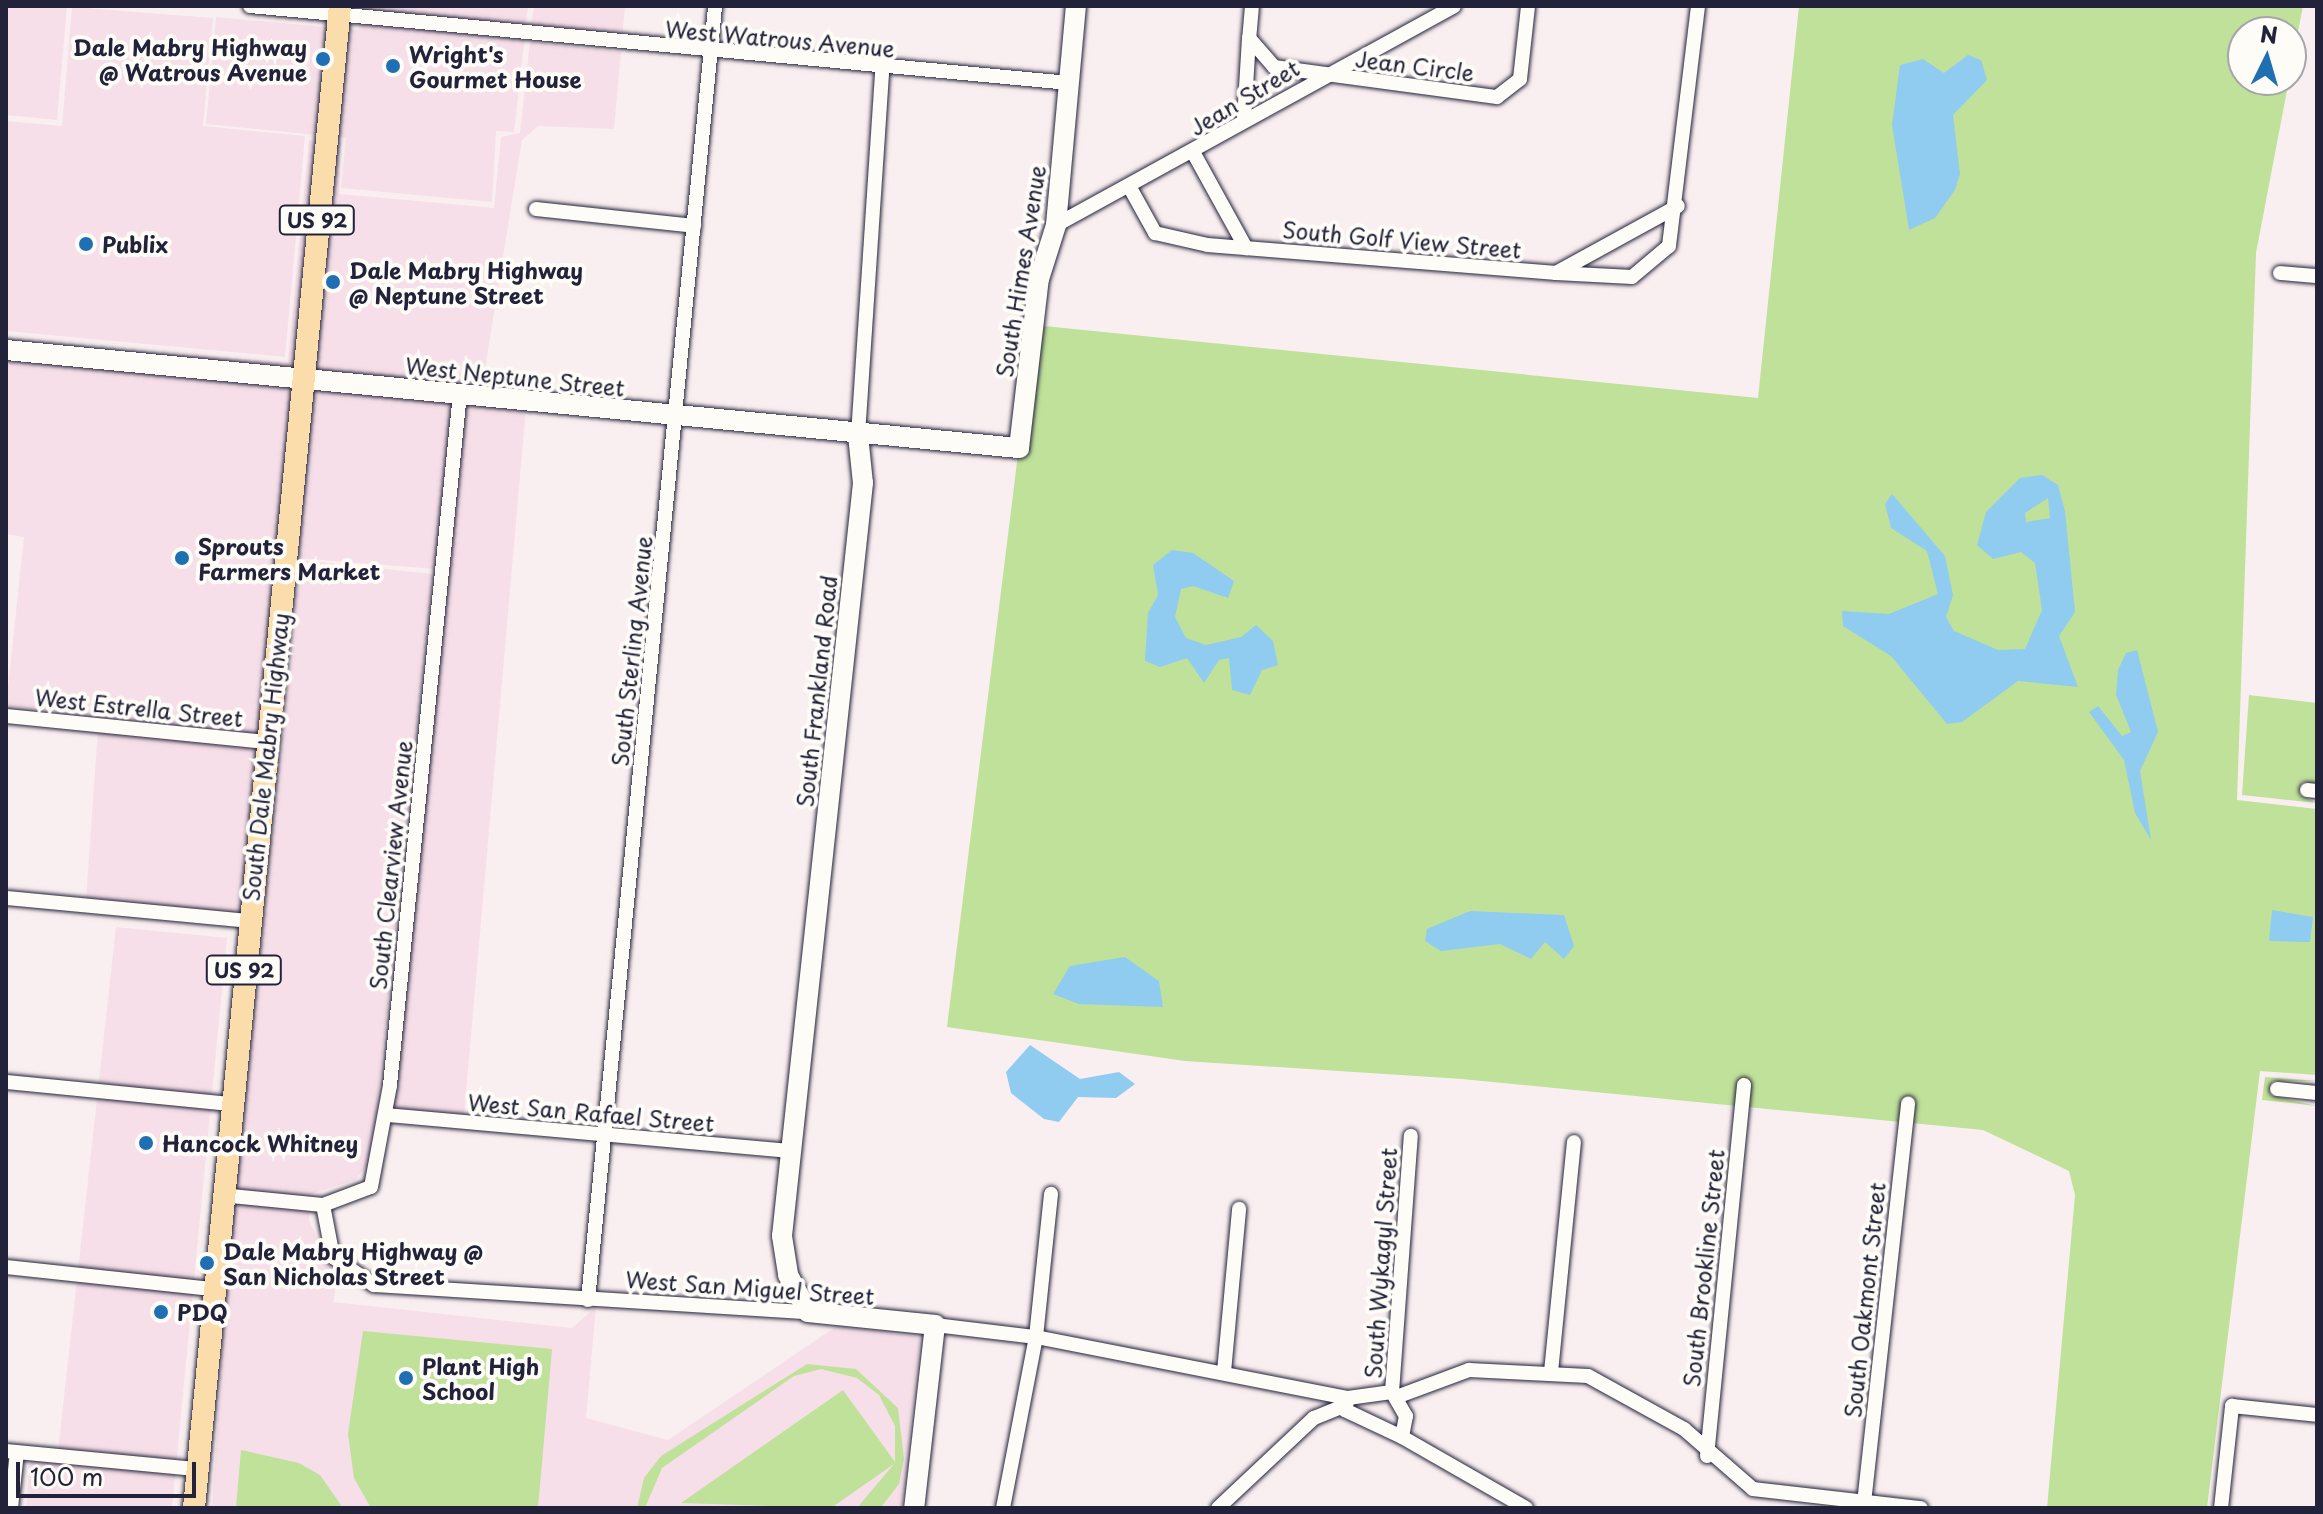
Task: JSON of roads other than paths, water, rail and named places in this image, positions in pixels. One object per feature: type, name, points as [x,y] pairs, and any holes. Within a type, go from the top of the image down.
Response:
[{"type":"main road","name":"South Dale Mabry Highway","points":[[194,1508],[221,1195],[339,10]]},
{"type":"street","name":"West Watrous Avenue","points":[[250,6],[339,10],[711,54],[1069,83]]},
{"type":"street","name":"South Sterling Avenue","points":[[588,1300],[602,1135],[678,416],[715,6]]},
{"type":"street","name":"South Himes Avenue","points":[[1019,448],[1039,279],[1056,225],[1076,6]]},
{"type":"street","points":[[1244,120],[1252,6]]},
{"type":"street","name":"Jean Street","points":[[1056,225],[1193,152],[1321,76],[1454,6]]},
{"type":"street","name":"Jean Circle","points":[[1249,38],[1274,67],[1321,76],[1497,97],[1520,79],[1528,6]]},
{"type":"street","name":"South Golf View Street","points":[[1129,186],[1155,233],[1246,248],[1632,277],[1669,246],[1678,206],[1698,6]]},
{"type":"street","name":"South Frankland Road","points":[[808,1312],[788,1275],[782,1236],[863,483],[858,435],[882,70]]},
{"type":"street","points":[[1193,152],[1246,248]]},
{"type":"street","points":[[1556,273],[1678,206]]},
{"type":"street","points":[[536,209],[694,226]]},
{"type":"street","points":[[2280,273],[2317,276]]},
{"type":"street","name":"West Neptune Street","points":[[6,350],[858,435],[1019,448]]},
{"type":"street","name":"South Clearview Avenue","points":[[221,1195],[323,1205],[371,1187],[387,1115],[460,394]]},
{"type":"street","name":"West Estrella Street","points":[[6,716],[267,742]]},
{"type":"street","points":[[6,898],[249,921]]},
{"type":"street","points":[[6,1082],[231,1104]]},
{"type":"street","name":"South Brookline Street","points":[[1707,1456],[1744,1085]]},
{"type":"street","points":[[2277,1089],[2317,1093]]},
{"type":"street","name":"South Oakmont Street","points":[[1864,1503],[1908,1103]]},
{"type":"street","name":"West San Rafael Street","points":[[387,1115],[791,1151]]},
{"type":"street","name":"South Wykagyl Street","points":[[1402,1437],[1408,1424],[1396,1394],[1411,1136]]},
{"type":"street","points":[[1551,1372],[1574,1142]]},
{"type":"street","points":[[1003,1508],[1036,1337],[1051,1194]]},
{"type":"street","name":"West San Miguel Street","points":[[323,1205],[333,1257],[374,1285],[808,1312],[1036,1337],[1224,1372],[1346,1402]]},
{"type":"street","points":[[1224,1372],[1239,1209]]},
{"type":"street","points":[[6,1267],[212,1289]]},
{"type":"street","points":[[914,1508],[935,1325]]},
{"type":"street","points":[[1218,1508],[1314,1418],[1346,1402],[1396,1394],[1469,1370],[1588,1376],[1621,1390],[1684,1429],[1707,1456],[1753,1489],[1781,1502],[1864,1503],[1921,1508]]},
{"type":"street","points":[[1346,1402],[1526,1508]]},
{"type":"street","points":[[2221,1508],[2232,1406],[2317,1415]]},
{"type":"street","points":[[11,1508],[12,1452],[198,1469]]},
{"type":"water","points":[[1968,55],[1981,60],[1987,80],[1953,115],[1960,174],[1955,190],[1935,218],[1909,230],[1892,125],[1900,65],[1923,59],[1944,73]]},
{"type":"water","points":[[2042,475],[2058,485],[2065,511],[2075,612],[2059,636],[2078,687],[2018,681],[1962,722],[1947,724],[1891,656],[1843,626],[1842,611],[1889,614],[1938,594],[1927,551],[1891,528],[1885,504],[1892,494],[1945,556],[1953,595],[1946,617],[1954,631],[1998,650],[2025,649],[2042,610],[2035,563],[2021,552],[1993,559],[1977,545],[1986,512],[2020,478]],"holes":[[[2048,498],[2050,518],[2026,522],[2025,513]]]},
{"type":"water","points":[[1172,550],[1193,553],[1234,581],[1228,598],[1193,586],[1181,589],[1175,617],[1186,638],[1206,645],[1241,637],[1256,625],[1273,641],[1278,665],[1262,670],[1250,695],[1232,690],[1229,658],[1219,660],[1204,683],[1187,658],[1160,667],[1145,661],[1148,613],[1158,595],[1153,565]]},
{"type":"water","points":[[2137,650],[2158,732],[2140,771],[2151,840],[2135,813],[2124,760],[2089,712],[2098,706],[2122,736],[2131,732],[2116,695],[2118,670],[2126,653]]},
{"type":"water","points":[[2272,910],[2313,917],[2310,942],[2269,941]]},
{"type":"water","points":[[1470,911],[1564,915],[1574,946],[1564,959],[1545,942],[1531,959],[1500,944],[1441,951],[1425,941],[1427,929]]},
{"type":"water","points":[[1125,957],[1159,981],[1163,1007],[1079,1004],[1053,994],[1070,966]]},
{"type":"water","points":[[1030,1045],[1080,1079],[1119,1072],[1135,1084],[1116,1098],[1078,1097],[1059,1122],[1044,1119],[1011,1093],[1006,1072]]},
{"type":"place","name":"Dale Mabry Highway @ Watrous Avenue","points":[[323,59]]},
{"type":"place","name":"Wright's Gourmet House","points":[[393,66]]},
{"type":"place","name":"Publix","points":[[86,244]]},
{"type":"place","name":"Dale Mabry Highway @ Neptune Street","points":[[333,282]]},
{"type":"place","name":"Sprouts Farmers Market","points":[[182,558]]},
{"type":"place","name":"Hancock Whitney","points":[[146,1143]]},
{"type":"place","name":"Dale Mabry Highway @ San Nicholas Street","points":[[207,1263]]},
{"type":"place","name":"PDQ","points":[[161,1312]]},
{"type":"place","name":"Plant High School","points":[[406,1378]]}]
